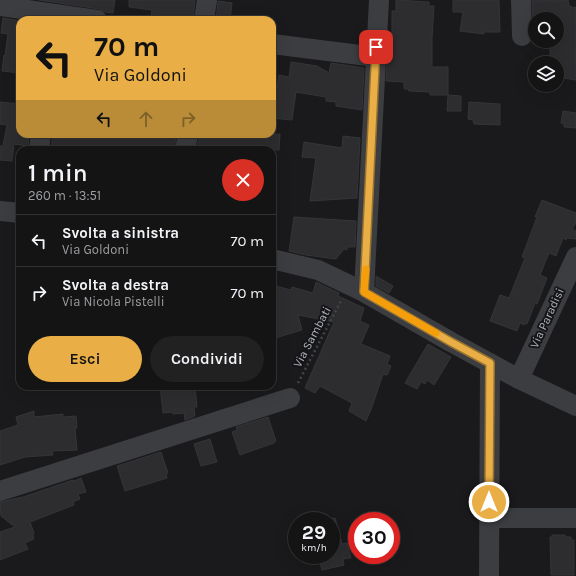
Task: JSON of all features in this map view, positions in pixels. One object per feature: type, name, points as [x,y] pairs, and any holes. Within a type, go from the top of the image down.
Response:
[{"type":"street","points":[[205,16],[207,0]]},
{"type":"street","points":[[357,288],[376,57],[379,0]]},
{"type":"street","points":[[522,0],[522,36]]},
{"type":"street","points":[[0,6],[60,11],[81,16]]},
{"type":"street","points":[[276,44],[376,57]]},
{"type":"street","points":[[0,211],[16,213]]},
{"type":"street","name":"Via Paradisi","points":[[519,379],[576,257]]},
{"type":"street","points":[[276,260],[318,270],[357,288],[519,379],[576,406]]},
{"type":"street","points":[[489,576],[490,363]]},
{"type":"street","points":[[0,491],[290,398]]},
{"type":"street","points":[[489,518],[576,518]]},
{"type":"path","name":"Via Sambati","points":[[290,398],[357,288]]},
{"type":"building","points":[[39,0],[115,0],[113,13],[105,12],[99,9]]},
{"type":"building","points":[[129,0],[195,0],[193,16],[151,16],[152,10],[129,7]]},
{"type":"building","points":[[396,0],[429,2],[429,6],[434,6],[432,67],[448,67],[448,95],[430,95],[430,92],[409,91],[408,89],[404,89],[404,82],[386,81],[388,44],[392,44],[392,11],[396,11]]},
{"type":"building","points":[[453,0],[499,0],[500,32],[484,32],[484,34],[460,31],[463,12],[453,12]]},
{"type":"building","points":[[532,0],[568,0],[571,8],[576,7],[576,80],[564,78],[564,56],[550,56],[550,48],[564,48],[564,12],[533,12]]},
{"type":"building","points":[[218,1],[232,3],[230,16],[216,16]]},
{"type":"building","points":[[3,18],[16,20],[16,73],[2,71],[8,34],[1,33]]},
{"type":"building","points":[[291,62],[317,66],[329,73],[331,63],[364,68],[362,110],[336,106],[336,102],[326,101],[326,97],[296,92],[292,120],[276,118],[276,88],[279,75],[289,77]]},
{"type":"building","points":[[448,95],[461,96],[461,111],[447,111]]},
{"type":"building","points":[[0,102],[16,104],[16,138],[29,138],[28,146],[14,144],[12,161],[0,160],[0,146],[3,146],[7,125],[0,124]]},
{"type":"building","points":[[469,102],[500,104],[500,125],[474,124],[473,120],[468,119]]},
{"type":"building","points":[[563,111],[576,113],[576,128],[564,127],[564,124],[561,123]]},
{"type":"building","points":[[276,134],[280,134],[279,150],[276,150],[276,146],[198,146],[198,138],[276,138]]},
{"type":"building","points":[[343,136],[360,138],[357,198],[310,201],[316,158],[302,157],[304,142],[342,148]]},
{"type":"building","points":[[52,138],[176,138],[175,146],[52,146]]},
{"type":"building","points":[[542,200],[576,213],[576,223],[572,229],[576,231],[576,239],[567,238],[566,240],[563,238],[556,256],[549,253],[540,275],[547,278],[537,304],[535,303],[527,324],[525,323],[524,325],[520,323],[517,331],[490,321],[500,295],[509,298],[525,258],[522,257]]},
{"type":"building","points":[[294,217],[356,221],[355,247],[347,247],[347,250],[344,249],[336,259],[289,251]]},
{"type":"building","points":[[376,276],[393,286],[389,293],[376,286]]},
{"type":"building","points":[[316,282],[339,293],[338,296],[364,308],[360,321],[369,325],[361,344],[390,356],[387,364],[391,366],[387,375],[383,374],[366,421],[349,411],[352,403],[320,386],[315,393],[305,388],[334,322],[298,315],[302,330],[276,338],[276,286],[291,290],[292,287],[313,293]]},
{"type":"building","points":[[428,344],[451,357],[434,385],[427,380],[425,384],[421,382],[417,389],[405,383]]},
{"type":"building","points":[[160,390],[195,390],[197,407],[194,407],[195,416],[185,420],[184,413],[163,413]]},
{"type":"building","points":[[34,411],[34,417],[63,414],[63,417],[76,416],[77,428],[75,428],[77,450],[52,451],[53,455],[25,457],[0,465],[0,431],[18,425],[16,417]]},
{"type":"building","points":[[268,417],[276,441],[240,455],[232,432],[237,430],[236,427]]},
{"type":"building","points":[[210,439],[217,462],[201,466],[194,444]]},
{"type":"building","points":[[161,452],[168,473],[166,474],[167,478],[125,491],[117,466]]},
{"type":"building","points":[[81,478],[86,492],[78,494],[80,499],[73,502],[74,505],[30,522],[34,533],[34,539],[25,543],[28,549],[0,560],[0,532],[15,527],[1,516],[0,502],[23,497]]},
{"type":"building","points":[[552,535],[565,535],[565,537],[571,537],[571,540],[574,540],[574,575],[551,575],[550,537],[552,537]]},
{"type":"building","points":[[340,537],[342,544],[347,543],[348,558],[343,559],[344,565],[322,570],[320,564],[340,564]]},
{"type":"slow traffic","points":[[366,269],[364,292],[436,333]]},
{"type":"route","points":[[376,47],[364,292],[490,363],[489,502]]}]
